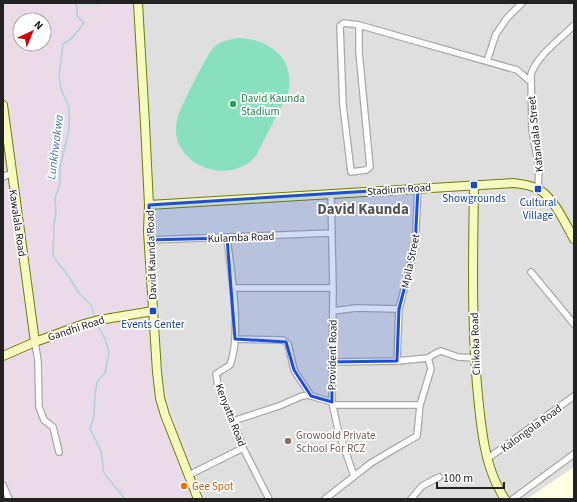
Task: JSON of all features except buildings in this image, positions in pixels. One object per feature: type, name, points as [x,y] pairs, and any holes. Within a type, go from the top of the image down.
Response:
[{"type":"street","name":"David Kaunda Road","points":[[138,3],[146,124],[149,240],[160,398],[165,415],[198,499]]},
{"type":"street","points":[[487,61],[496,34],[522,3]]},
{"type":"street","points":[[359,25],[359,52],[370,167],[366,170],[351,172],[343,105],[340,26],[344,23],[359,25],[517,70],[531,82]]},
{"type":"street","name":"Katandala Street","points":[[538,189],[539,168],[532,130],[531,74],[533,68],[549,49],[574,25]]},
{"type":"street","name":"Kawalala Road","points":[[3,104],[35,342]]},
{"type":"street","points":[[3,177],[12,173]]},
{"type":"street","name":"Stadium Road","points":[[149,205],[474,184],[514,183],[528,185],[545,194],[553,204],[574,239]]},
{"type":"street","name":"Chikoka Road","points":[[474,184],[473,264],[475,358],[481,427],[487,459],[502,498]]},
{"type":"street","name":"Mpila Street","points":[[398,361],[399,309],[415,248],[418,188]]},
{"type":"street","name":"Provident Road","points":[[331,194],[333,404],[338,430],[354,476]]},
{"type":"street","name":"Kulamba Road","points":[[149,240],[332,233]]},
{"type":"street","name":"Kenyatta Road","points":[[227,238],[235,339],[230,365],[218,372],[216,377],[218,386],[243,448],[269,499]]},
{"type":"street","points":[[531,272],[574,324]]},
{"type":"street","points":[[232,288],[333,288]]},
{"type":"street","points":[[333,311],[356,308],[399,309]]},
{"type":"street","name":"Gandhi Road","points":[[3,356],[35,342],[99,320],[153,311]]},
{"type":"street","points":[[235,339],[283,340],[286,342],[288,344],[294,370],[311,396]]},
{"type":"street","points":[[35,342],[38,361],[39,407],[44,420],[53,427],[59,452]]},
{"type":"street","points":[[332,362],[398,361],[428,358],[441,351],[458,357],[475,358]]},
{"type":"street","points":[[325,499],[354,476],[418,435],[420,405],[431,369],[428,358]]},
{"type":"street","points":[[233,421],[279,406],[302,396],[311,396],[333,404],[420,405]]},
{"type":"street","name":"Kalongola Road","points":[[487,459],[574,396]]},
{"type":"street","points":[[189,475],[243,448]]},
{"type":"street","points":[[514,499],[574,454]]},
{"type":"street","points":[[410,499],[422,486],[439,477]]},
{"type":"street","points":[[3,486],[9,499]]},
{"type":"highlighted area","points":[[418,188],[415,248],[399,309],[397,361],[332,362],[332,402],[311,396],[294,370],[286,342],[235,339],[227,238],[149,240],[149,205]]},
{"type":"shaded area","points":[[3,3],[51,3],[97,8],[107,3],[135,3],[158,373],[204,499],[3,499]]},
{"type":"shaded area","points":[[51,3],[107,3],[97,8]]},
{"type":"shaded area","points":[[135,3],[574,3],[574,499],[204,499],[158,373]]},
{"type":"shaded area","points":[[574,467],[574,499],[527,499]]},
{"type":"green space","name":"David Kaunda Stadium","points":[[236,38],[259,42],[269,46],[277,52],[284,60],[288,70],[288,93],[256,156],[246,165],[221,171],[209,169],[197,164],[187,156],[180,146],[176,133],[177,122],[188,94],[210,52],[219,43]]},
{"type":"waterway","name":"Lunkhwakwa","points":[[75,3],[77,7],[77,16],[84,23],[71,39],[63,44],[59,75],[61,89],[69,107],[69,129],[60,168],[60,184],[55,198],[56,215],[54,223],[53,256],[78,292],[91,305],[95,317]]},
{"type":"waterway","name":"Lunkhwakwa","points":[[98,326],[105,339],[109,352],[105,373],[97,382],[94,416],[90,429],[101,451],[104,473],[125,499]]},
{"type":"place","name":"David Kaunda Stadium","points":[[233,104]]},
{"type":"place","name":"Showgrounds","points":[[474,185]]},
{"type":"place","name":"Cultural Village","points":[[538,189]]},
{"type":"place","name":"Events Center","points":[[153,311]]},
{"type":"place","name":"Growoold Private School For RCZ","points":[[288,441]]},
{"type":"place","name":"Gee Spot","points":[[184,486]]},
{"type":"district","name":"David Kaunda","points":[[363,209]]}]
